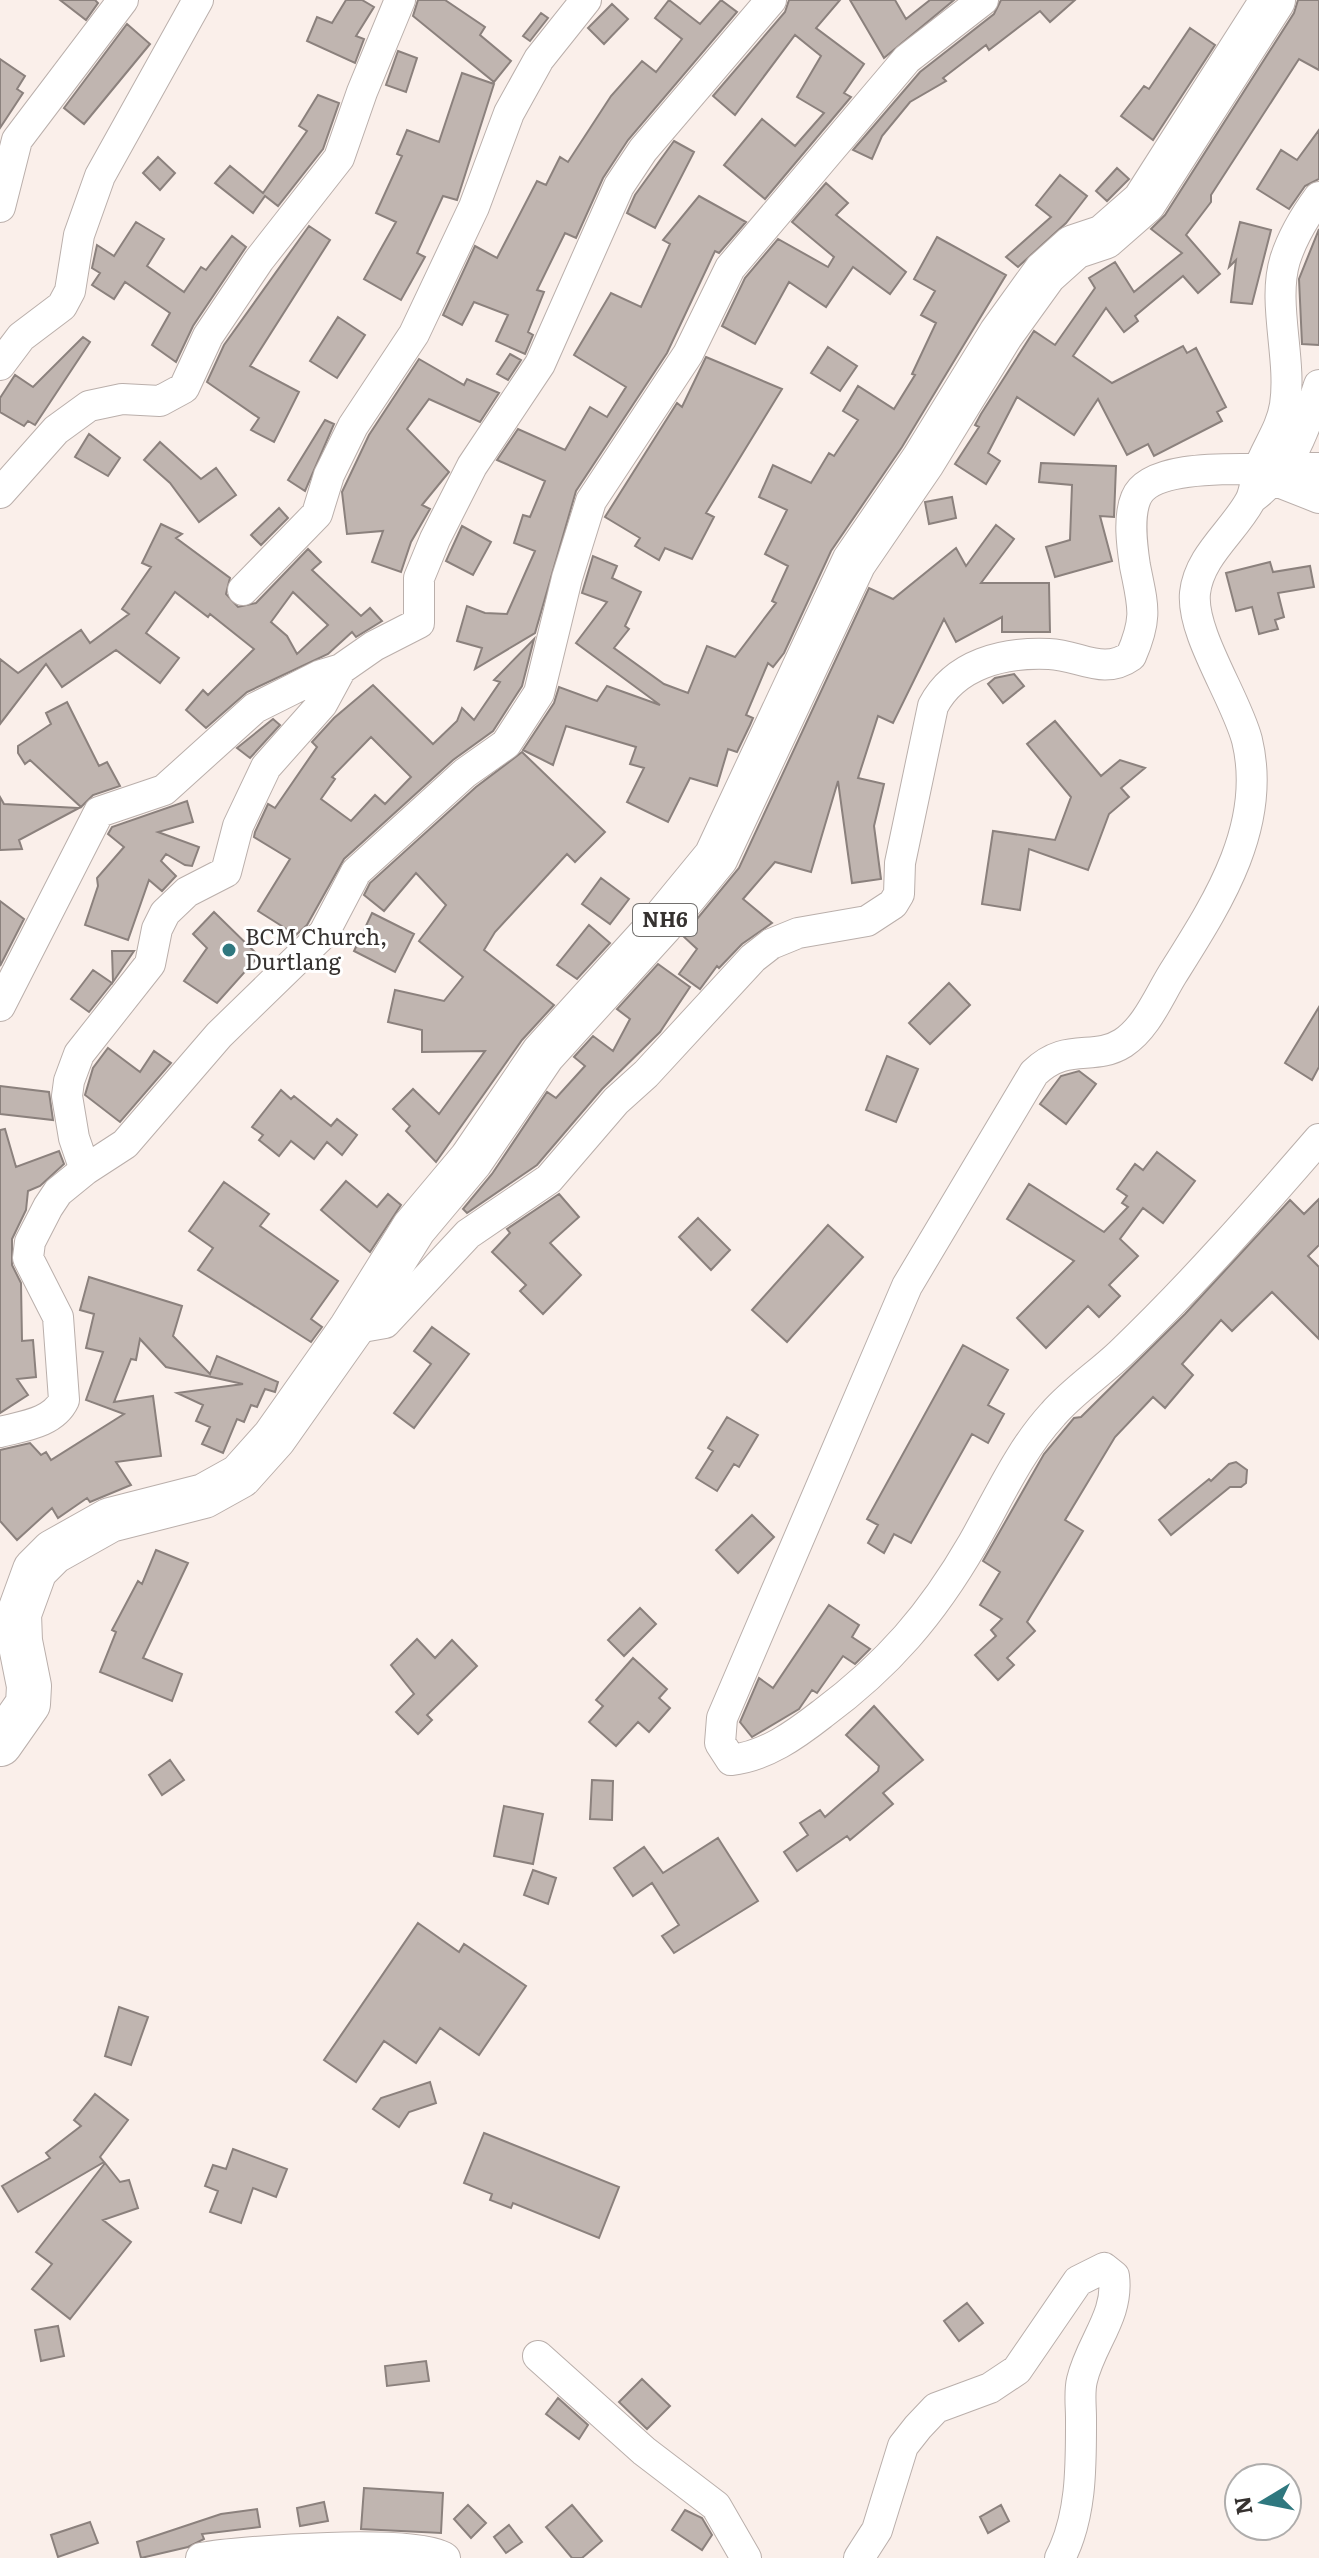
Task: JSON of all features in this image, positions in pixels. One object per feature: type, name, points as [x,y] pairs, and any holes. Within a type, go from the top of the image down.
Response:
[{"type":"highway","name":"NH6","points":[[0,1744],[28,1704],[29,1686],[20,1641],[19,1614],[35,1570],[53,1552],[80,1534],[110,1520],[204,1496],[240,1476],[274,1438],[351,1329],[414,1228],[471,1160],[543,1054],[661,924],[716,857],[854,562],[930,449],[1001,334],[1055,264],[1074,247],[1104,237],[1144,202],[1273,0]]},
{"type":"street","points":[[0,207],[17,140],[123,0]]},
{"type":"street","points":[[0,365],[21,337],[62,306],[73,277],[79,235],[100,176],[198,0]]},
{"type":"street","points":[[0,493],[56,430],[89,406],[122,399],[160,401],[184,388],[208,336],[259,260],[339,158],[400,0]]},
{"type":"street","points":[[243,590],[317,514],[329,475],[353,426],[414,334],[474,207],[509,113],[539,59],[586,0]]},
{"type":"street","points":[[0,1006],[99,812],[164,790],[255,708],[321,675],[341,669],[374,646],[419,623],[419,578],[435,539],[472,466],[540,364],[619,186],[643,150],[771,0]]},
{"type":"street","points":[[0,1432],[44,1420],[59,1410],[64,1400],[58,1317],[28,1258],[30,1242],[58,1192],[125,1144],[219,1035],[324,933],[356,872],[433,801],[506,744],[539,693],[567,578],[591,501],[688,354],[730,268],[907,59],[983,0]]},
{"type":"street","points":[[1273,472],[1289,377],[1284,336],[1284,263],[1296,233],[1319,197]]},
{"type":"street","points":[[1319,385],[1273,472],[1218,543],[1198,579],[1194,596],[1197,622],[1236,708],[1252,772],[1251,807],[1232,873],[1138,1030],[1112,1049],[1066,1053],[1046,1062],[1034,1073],[907,1286],[722,1718],[720,1743],[731,1760],[751,1758],[813,1721],[866,1681],[916,1630],[971,1546],[1031,1439],[1239,1232],[1319,1139]]},
{"type":"street","points":[[351,1329],[385,1323],[468,1234],[549,1179],[616,1101],[646,1074],[753,958],[771,944],[798,933],[867,921],[893,904],[899,894],[900,863],[933,706],[944,686],[987,660],[1050,654],[1108,667],[1131,656],[1145,615],[1134,561],[1132,519],[1136,497],[1142,489],[1183,471],[1273,472],[1319,468]]},
{"type":"street","points":[[1273,472],[1319,498]]},
{"type":"street","points":[[85,1170],[74,1138],[67,1096],[79,1054],[150,964],[152,945],[165,913],[187,892],[226,872],[238,826],[266,767],[322,704],[341,669]]},
{"type":"street","points":[[859,2558],[877,2530],[903,2446],[918,2427],[936,2408],[990,2388],[1017,2370],[1078,2281],[1104,2268],[1114,2276],[1116,2295],[1112,2315],[1097,2339],[1081,2384],[1079,2483],[1072,2531],[1060,2558]]},
{"type":"street","points":[[538,2356],[644,2451],[716,2506],[746,2558]]},
{"type":"street","points":[[201,2558],[233,2552],[381,2549],[418,2549],[439,2553],[445,2558]]},
{"type":"building","points":[[60,0],[95,0],[98,3],[86,20]]},
{"type":"building","points":[[346,0],[362,0],[374,7],[356,36],[364,39],[355,63],[307,41],[317,17],[332,23]]},
{"type":"building","points":[[418,0],[445,0],[485,27],[480,35],[511,61],[494,82],[413,16]]},
{"type":"building","points":[[669,0],[700,24],[721,0],[737,12],[628,140],[603,178],[576,238],[565,233],[537,290],[544,292],[528,332],[533,335],[525,354],[496,341],[508,315],[474,302],[462,325],[443,315],[475,246],[497,258],[537,181],[546,185],[560,157],[568,162],[611,96],[642,61],[656,72],[682,39],[655,18]]},
{"type":"building","points":[[789,0],[840,0],[816,28],[864,64],[844,93],[851,97],[765,199],[724,165],[762,119],[795,146],[824,113],[797,97],[821,56],[795,35],[735,115],[713,96],[785,12]]},
{"type":"building","points":[[850,0],[895,0],[906,19],[930,0],[954,0],[884,58]]},
{"type":"building","points":[[1001,0],[1075,0],[1050,22],[1040,11],[989,50],[986,45],[943,78],[946,81],[910,102],[882,136],[872,159],[853,150],[920,72],[994,14]]},
{"type":"building","points":[[1298,0],[1319,0],[1319,70],[1299,59],[1211,195],[1211,202],[1186,235],[1220,274],[1198,293],[1183,276],[1135,316],[1138,321],[1124,332],[1106,308],[1073,356],[1112,383],[1183,346],[1187,353],[1196,348],[1226,407],[1217,412],[1222,421],[1154,456],[1148,444],[1127,455],[1098,399],[1074,435],[1017,397],[988,453],[1000,461],[986,484],[955,464],[979,427],[975,425],[981,414],[1034,331],[1055,345],[1095,288],[1089,278],[1115,262],[1134,292],[1182,253],[1151,229],[1165,215],[1294,13]]},
{"type":"building","points":[[612,4],[628,19],[604,44],[588,28]]},
{"type":"building","points":[[541,13],[548,18],[530,41],[523,36]]},
{"type":"building","points":[[127,24],[150,44],[84,124],[64,108]]},
{"type":"building","points":[[1190,28],[1215,45],[1153,140],[1121,116],[1144,86],[1149,89]]},
{"type":"building","points":[[398,51],[417,58],[406,92],[386,85]]},
{"type":"building","points":[[0,59],[25,76],[17,89],[23,93],[0,128]]},
{"type":"building","points":[[462,73],[494,84],[457,200],[443,196],[417,253],[425,257],[401,300],[364,279],[396,222],[376,213],[402,156],[397,154],[407,130],[439,142]]},
{"type":"building","points":[[318,95],[339,103],[323,149],[278,206],[265,196],[253,213],[215,183],[230,166],[263,193],[307,131],[299,126]]},
{"type":"building","points":[[1319,130],[1319,179],[1305,186],[1289,209],[1257,189],[1281,150],[1297,160]]},
{"type":"building","points":[[674,141],[694,152],[655,228],[627,213],[635,195]]},
{"type":"building","points":[[158,157],[175,173],[160,190],[143,173]]},
{"type":"building","points":[[1117,168],[1129,179],[1107,201],[1096,191]]},
{"type":"building","points":[[1060,175],[1087,196],[1066,223],[1018,267],[1006,257],[1051,217],[1036,205]]},
{"type":"building","points":[[826,183],[848,203],[836,215],[906,272],[890,294],[853,267],[826,307],[789,282],[755,344],[722,326],[745,278],[778,239],[828,267],[834,257],[792,222]]},
{"type":"building","points":[[699,196],[746,222],[719,253],[715,251],[667,353],[576,491],[535,633],[475,669],[482,648],[457,641],[467,606],[485,613],[507,614],[535,551],[514,543],[523,515],[530,517],[545,481],[497,460],[518,429],[565,450],[590,407],[607,417],[626,387],[574,355],[611,293],[641,307],[670,244],[663,240]]},
{"type":"building","points":[[136,222],[164,239],[147,266],[184,292],[201,267],[206,270],[232,236],[246,247],[193,326],[176,362],[152,345],[170,313],[125,282],[114,299],[92,285],[100,273],[92,268],[97,245],[114,256]]},
{"type":"building","points":[[1240,222],[1271,230],[1252,304],[1231,302],[1236,260],[1229,267]]},
{"type":"building","points":[[309,226],[330,240],[250,366],[299,392],[274,442],[251,430],[259,418],[207,382],[224,345]]},
{"type":"building","points":[[1319,229],[1319,345],[1302,344],[1299,279]]},
{"type":"building","points":[[937,237],[1006,275],[902,447],[831,551],[784,653],[773,667],[768,663],[746,715],[753,718],[737,752],[728,749],[717,786],[690,778],[668,822],[627,802],[644,768],[630,764],[636,747],[566,726],[553,765],[523,750],[554,703],[559,687],[597,701],[607,686],[660,705],[576,643],[607,602],[582,593],[593,556],[617,566],[612,578],[641,592],[625,626],[629,629],[614,648],[664,684],[688,693],[707,646],[735,657],[776,603],[772,601],[788,566],[765,554],[787,510],[759,497],[773,465],[811,483],[829,453],[834,456],[858,420],[843,411],[858,386],[894,409],[915,375],[912,374],[936,323],[921,315],[935,291],[914,279]]},
{"type":"building","points":[[338,317],[365,335],[337,378],[310,361]]},
{"type":"building","points":[[83,337],[90,342],[35,425],[28,421],[24,426],[0,412],[0,398],[15,375],[33,387]]},
{"type":"building","points":[[828,347],[857,366],[840,391],[811,373]]},
{"type":"building","points":[[510,354],[521,360],[508,380],[497,374]]},
{"type":"building","points":[[706,357],[782,389],[706,513],[714,517],[692,559],[665,548],[659,560],[635,546],[640,538],[605,517],[677,403],[682,407]]},
{"type":"building","points":[[419,359],[464,385],[467,379],[499,393],[480,422],[429,399],[407,429],[449,472],[422,505],[430,509],[411,542],[401,572],[372,562],[383,531],[347,534],[342,492],[369,435]]},
{"type":"building","points":[[325,420],[334,424],[305,491],[288,480]]},
{"type":"building","points":[[89,434],[120,458],[108,476],[75,457]]},
{"type":"building","points":[[160,442],[201,479],[216,468],[236,495],[199,522],[170,483],[144,460]]},
{"type":"building","points":[[1041,463],[1116,466],[1114,517],[1100,516],[1112,561],[1055,577],[1046,547],[1070,540],[1072,485],[1039,482]]},
{"type":"building","points":[[952,497],[956,518],[929,524],[925,502]]},
{"type":"building","points":[[279,508],[288,518],[261,545],[251,535]]},
{"type":"building","points":[[161,524],[182,534],[176,538],[230,578],[226,594],[238,607],[256,603],[308,549],[321,562],[312,570],[361,616],[370,608],[382,621],[356,637],[352,632],[328,654],[247,692],[206,728],[186,710],[203,690],[208,695],[254,649],[210,614],[208,617],[175,592],[146,633],[179,658],[160,683],[116,650],[62,687],[46,664],[0,724],[0,659],[18,673],[81,630],[90,643],[129,614],[122,609],[151,567],[142,563]],"holes":[[[293,592],[328,625],[297,654],[287,636],[271,622]]]},
{"type":"building","points":[[996,525],[1014,539],[981,583],[1049,583],[1050,632],[1002,632],[1002,617],[956,642],[944,619],[893,723],[878,716],[858,778],[884,784],[874,826],[881,879],[852,883],[838,781],[811,872],[775,862],[743,899],[772,923],[742,944],[719,968],[717,966],[700,989],[679,974],[697,949],[683,936],[739,868],[869,588],[893,599],[956,548],[966,566]]},
{"type":"building","points":[[462,526],[491,542],[473,575],[446,561]]},
{"type":"building","points":[[1270,562],[1273,572],[1310,566],[1314,587],[1278,593],[1284,617],[1275,620],[1278,629],[1259,634],[1252,607],[1236,611],[1226,573]]},
{"type":"building","points":[[534,639],[522,686],[493,731],[453,760],[344,859],[307,925],[296,935],[258,911],[290,859],[254,837],[255,832],[268,804],[275,808],[317,747],[312,742],[334,718],[373,685],[433,744],[457,721],[462,708],[474,720],[500,682],[494,680]],"holes":[[[371,737],[411,777],[385,804],[375,795],[351,821],[321,799],[335,779],[332,777]]]},
{"type":"building","points":[[1014,674],[1024,686],[1003,703],[988,684],[995,678]]},
{"type":"building","points":[[67,702],[99,766],[107,762],[120,786],[93,795],[81,807],[30,760],[25,764],[18,753],[18,746],[51,724],[46,713]]},
{"type":"building","points":[[273,719],[280,725],[250,758],[237,748]]},
{"type":"building","points":[[1055,721],[1101,776],[1120,760],[1145,768],[1121,788],[1129,797],[1109,814],[1088,870],[1029,849],[1020,910],[982,904],[993,831],[1055,840],[1071,797],[1027,744]]},
{"type":"building","points":[[522,752],[605,832],[575,862],[567,854],[495,932],[484,950],[554,1005],[522,1040],[436,1162],[406,1131],[410,1126],[393,1109],[413,1089],[439,1114],[485,1051],[422,1052],[422,1030],[388,1022],[395,990],[444,1001],[463,977],[419,941],[446,905],[416,873],[384,911],[364,895],[370,883],[476,787]]},
{"type":"building","points":[[0,797],[4,804],[79,808],[19,840],[22,849],[0,850]]},
{"type":"building","points":[[187,801],[193,822],[158,832],[199,847],[192,866],[166,854],[161,861],[176,876],[162,891],[149,880],[128,940],[85,925],[98,886],[97,878],[124,847],[108,834],[112,827]]},
{"type":"building","points":[[601,878],[629,899],[610,924],[582,904]]},
{"type":"building","points":[[0,901],[24,919],[0,966]]},
{"type":"building","points":[[214,912],[259,956],[217,1003],[184,981],[207,948],[193,934]]},
{"type":"building","points":[[372,913],[414,934],[395,972],[354,951]]},
{"type":"building","points":[[589,925],[610,943],[577,979],[557,965]]},
{"type":"building","points":[[112,951],[134,951],[113,982]]},
{"type":"building","points":[[658,964],[690,987],[660,1032],[602,1089],[537,1165],[467,1213],[463,1209],[492,1174],[547,1092],[556,1098],[585,1066],[574,1057],[593,1036],[613,1051],[630,1019],[617,1009]]},
{"type":"building","points":[[93,970],[112,983],[89,1012],[71,999]]},
{"type":"building","points":[[949,983],[970,1005],[930,1044],[909,1023]]},
{"type":"building","points":[[1319,1007],[1319,1067],[1312,1080],[1285,1063]]},
{"type":"building","points":[[108,1048],[140,1072],[154,1051],[171,1063],[120,1122],[85,1095],[93,1068]]},
{"type":"building","points":[[887,1056],[918,1069],[896,1122],[866,1110]]},
{"type":"building","points":[[1079,1071],[1096,1084],[1066,1124],[1040,1104],[1061,1076]]},
{"type":"building","points":[[0,1086],[49,1092],[53,1120],[0,1114]]},
{"type":"building","points":[[281,1090],[291,1099],[294,1096],[331,1126],[337,1119],[357,1135],[342,1155],[327,1142],[314,1159],[291,1141],[279,1156],[259,1140],[263,1135],[252,1127]]},
{"type":"building","points":[[5,1129],[16,1167],[59,1151],[64,1164],[40,1186],[28,1191],[26,1210],[12,1239],[12,1265],[21,1283],[22,1341],[33,1340],[36,1377],[17,1379],[28,1395],[0,1413],[0,1130]]},
{"type":"building","points":[[1157,1152],[1195,1181],[1163,1223],[1143,1208],[1120,1239],[1138,1256],[1109,1285],[1120,1296],[1099,1317],[1088,1306],[1046,1348],[1017,1318],[1074,1261],[1007,1219],[1029,1184],[1104,1232],[1128,1207],[1122,1203],[1127,1196],[1117,1189],[1135,1164],[1143,1170]]},
{"type":"building","points":[[346,1181],[377,1207],[388,1194],[401,1205],[370,1252],[321,1210]]},
{"type":"building","points":[[224,1182],[269,1214],[260,1226],[338,1281],[311,1319],[322,1327],[311,1342],[198,1270],[213,1248],[189,1231]]},
{"type":"building","points":[[559,1194],[579,1217],[550,1243],[581,1275],[543,1314],[520,1291],[526,1285],[492,1252],[510,1233],[507,1229]]},
{"type":"building","points":[[1319,1199],[1319,1245],[1308,1256],[1319,1267],[1319,1339],[1272,1292],[1232,1331],[1221,1320],[1182,1364],[1193,1375],[1165,1408],[1153,1397],[1115,1437],[1065,1520],[1083,1531],[1027,1622],[1035,1631],[1007,1658],[1014,1665],[998,1680],[975,1655],[996,1636],[991,1630],[1002,1619],[980,1605],[1000,1572],[983,1561],[1044,1454],[1074,1418],[1081,1417],[1185,1314],[1290,1200],[1304,1214]]},
{"type":"building","points":[[698,1218],[730,1250],[711,1270],[679,1237]]},
{"type":"building","points":[[828,1225],[863,1257],[787,1342],[752,1310]]},
{"type":"building","points":[[89,1277],[182,1306],[173,1336],[210,1374],[217,1356],[278,1382],[275,1392],[265,1389],[257,1407],[251,1405],[244,1422],[237,1419],[223,1453],[202,1444],[210,1427],[196,1421],[203,1405],[177,1393],[243,1384],[166,1367],[140,1339],[136,1360],[131,1359],[114,1402],[153,1396],[161,1456],[116,1462],[131,1485],[90,1502],[87,1498],[58,1518],[52,1508],[17,1540],[0,1521],[0,1450],[30,1443],[41,1455],[46,1452],[51,1460],[124,1414],[86,1400],[103,1352],[86,1348],[94,1314],[80,1310]]},
{"type":"building","points":[[432,1327],[469,1354],[414,1428],[394,1413],[431,1364],[414,1351]]},
{"type":"building","points":[[963,1345],[1008,1370],[988,1405],[1004,1414],[988,1443],[972,1434],[911,1543],[894,1534],[884,1553],[868,1543],[878,1525],[867,1519]]},
{"type":"building","points":[[727,1417],[758,1435],[739,1467],[734,1464],[717,1491],[696,1478],[713,1451],[708,1448]]},
{"type":"building","points":[[1236,1462],[1247,1470],[1246,1483],[1241,1487],[1230,1487],[1171,1535],[1159,1520],[1209,1479],[1211,1481],[1229,1464]]},
{"type":"building","points":[[752,1515],[774,1537],[738,1573],[716,1550]]},
{"type":"building","points":[[156,1550],[188,1563],[143,1658],[182,1674],[172,1701],[100,1672],[116,1632],[112,1630],[138,1581],[142,1584]]},
{"type":"building","points":[[829,1605],[859,1625],[852,1637],[870,1649],[855,1664],[843,1656],[817,1693],[812,1690],[799,1709],[752,1737],[740,1722],[759,1678],[773,1688]]},
{"type":"building","points":[[640,1608],[656,1624],[624,1656],[608,1640]]},
{"type":"building","points":[[417,1639],[435,1658],[452,1640],[477,1666],[427,1715],[432,1720],[418,1734],[396,1712],[414,1694],[391,1665]]},
{"type":"building","points":[[633,1658],[667,1689],[659,1698],[670,1708],[649,1732],[638,1722],[616,1746],[589,1722],[603,1706],[596,1700]]},
{"type":"building","points":[[874,1706],[923,1760],[883,1793],[893,1804],[850,1840],[847,1836],[797,1871],[784,1852],[808,1835],[800,1823],[820,1810],[825,1817],[878,1771],[879,1766],[846,1735]]},
{"type":"building","points":[[170,1760],[184,1780],[162,1795],[149,1775]]},
{"type":"building","points":[[592,1780],[613,1781],[612,1820],[590,1819]]},
{"type":"building","points":[[504,1806],[543,1814],[533,1864],[494,1856]]},
{"type":"building","points":[[718,1838],[758,1901],[674,1953],[662,1936],[679,1925],[652,1883],[633,1896],[614,1868],[644,1847],[663,1873]]},
{"type":"building","points":[[533,1870],[556,1878],[548,1904],[524,1895]]},
{"type":"building","points":[[418,1923],[459,1952],[464,1944],[526,1986],[479,2055],[440,2028],[416,2063],[384,2041],[356,2082],[324,2060]]},
{"type":"building","points":[[119,2007],[148,2017],[131,2065],[105,2056]]},
{"type":"building","points":[[430,2082],[436,2103],[409,2112],[399,2127],[373,2109],[381,2098]]},
{"type":"building","points":[[95,2094],[128,2120],[100,2157],[104,2162],[18,2212],[2,2186],[50,2158],[46,2153],[81,2126],[74,2120]]},
{"type":"building","points":[[484,2133],[619,2187],[599,2238],[513,2203],[511,2208],[490,2200],[492,2194],[464,2183]]},
{"type":"building","points":[[233,2149],[287,2169],[276,2197],[253,2188],[241,2223],[210,2212],[218,2191],[205,2186],[213,2165],[226,2169]]},
{"type":"building","points":[[105,2163],[120,2182],[129,2180],[138,2208],[103,2220],[131,2242],[70,2319],[32,2289],[52,2264],[36,2252]]},
{"type":"building","points":[[967,2303],[983,2323],[959,2341],[944,2321]]},
{"type":"building","points":[[58,2326],[64,2356],[41,2361],[35,2330]]},
{"type":"building","points":[[426,2361],[429,2381],[387,2386],[385,2366]]},
{"type":"building","points":[[642,2379],[670,2406],[647,2429],[619,2402]]},
{"type":"building","points":[[558,2398],[588,2425],[579,2439],[546,2414]]},
{"type":"building","points":[[364,2488],[443,2493],[441,2533],[361,2529]]},
{"type":"building","points":[[324,2502],[328,2521],[300,2526],[297,2508]]},
{"type":"building","points":[[468,2505],[486,2523],[471,2538],[454,2519]]},
{"type":"building","points":[[572,2505],[602,2541],[582,2558],[572,2558],[546,2527]]},
{"type":"building","points":[[1001,2505],[1009,2521],[988,2533],[980,2517]]},
{"type":"building","points":[[257,2509],[260,2527],[202,2534],[204,2539],[188,2547],[141,2558],[137,2542],[221,2514]]},
{"type":"building","points":[[685,2510],[702,2518],[712,2535],[702,2550],[672,2530]]},
{"type":"building","points":[[90,2522],[98,2543],[58,2557],[51,2535]]},
{"type":"building","points":[[509,2525],[522,2542],[506,2553],[494,2537]]},
{"type":"place","name":"BCM Church, Durtlang","points":[[229,950]]}]
